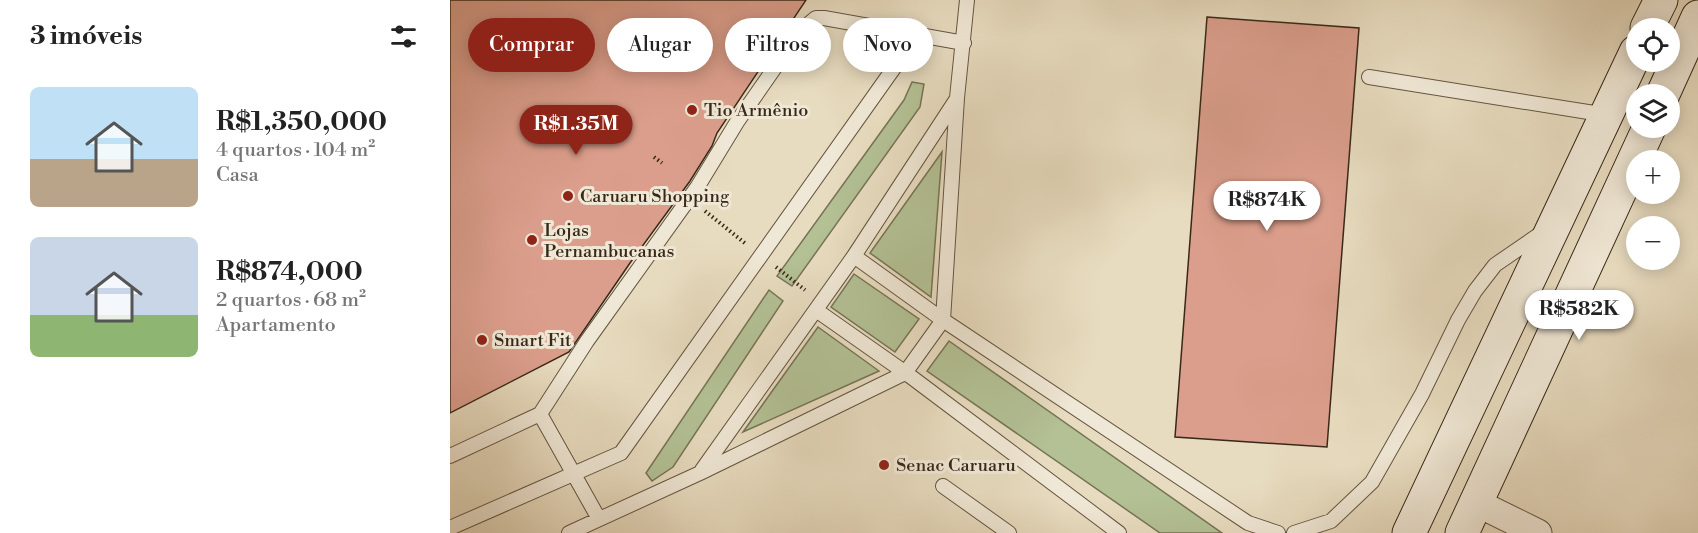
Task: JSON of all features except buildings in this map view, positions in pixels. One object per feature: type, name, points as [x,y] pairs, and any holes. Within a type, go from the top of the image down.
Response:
[{"type":"main road","points":[[1652,18],[1661,0]]},
{"type":"main road","points":[[1668,84],[1698,17]]},
{"type":"main road","points":[[1408,533],[1627,72]]},
{"type":"main road","points":[[1462,533],[1644,138]]},
{"type":"street","points":[[1477,503],[1538,533]]},
{"type":"lane","points":[[569,533],[700,473],[905,373],[943,320],[957,98],[967,0]]},
{"type":"lane","points":[[450,456],[540,414],[587,342],[698,186],[737,122],[785,53],[816,18],[843,21]]},
{"type":"lane","points":[[933,37],[964,43]]},
{"type":"lane","points":[[450,528],[621,453],[891,72]]},
{"type":"lane","points":[[1369,77],[1607,115]]},
{"type":"lane","points":[[700,473],[854,256],[957,98]]},
{"type":"lane","points":[[1294,533],[1331,521],[1372,482],[1422,394],[1458,320],[1475,291],[1495,265],[1557,222]]},
{"type":"lane","points":[[854,256],[943,320],[1248,523],[1278,533]]},
{"type":"lane","points":[[816,309],[1119,533]]},
{"type":"lane","points":[[540,414],[599,519]]},
{"type":"lane","points":[[943,486],[1010,533]]},
{"type":"path","points":[[654,157],[662,163]]},
{"type":"path","points":[[713,217],[761,255]]},
{"type":"green space","points":[[912,82],[924,84],[920,107],[792,286],[777,276],[904,100]]},
{"type":"green space","points":[[942,152],[931,297],[870,253]]},
{"type":"green space","points":[[854,274],[919,319],[895,352],[831,307]]},
{"type":"green space","points":[[769,290],[783,301],[673,467],[652,481],[646,473]]},
{"type":"green space","points":[[818,327],[879,371],[743,432]]},
{"type":"green space","points":[[949,341],[1222,533],[1160,533],[927,371]]},
{"type":"place","name":"Tio Armênio","points":[[692,110]]},
{"type":"place","name":"Caruaru Shopping","points":[[568,196]]},
{"type":"place","name":"Lojas Pernambucanas","points":[[532,240]]},
{"type":"place","name":"Smart Fit","points":[[482,340]]},
{"type":"place","name":"Senac Caruaru","points":[[884,465]]}]
